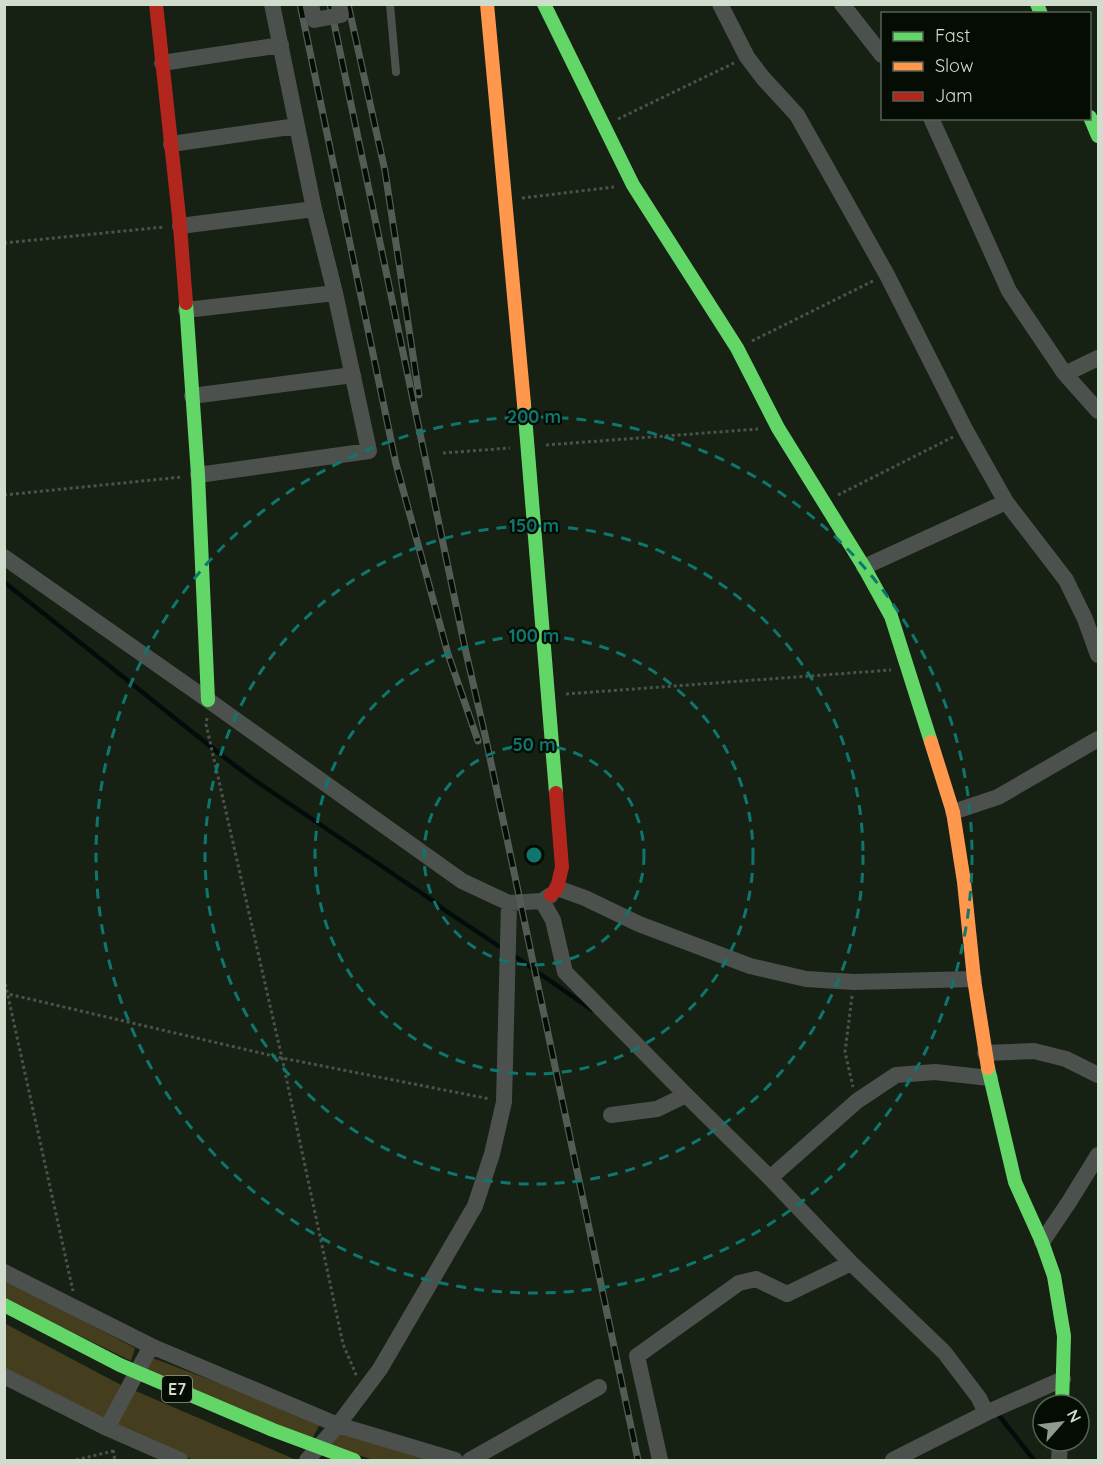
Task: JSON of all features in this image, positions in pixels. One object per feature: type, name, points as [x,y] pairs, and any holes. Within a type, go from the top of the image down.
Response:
[{"type":"main road","points":[[156,4],[180,226],[198,475],[208,700]]},
{"type":"main road","points":[[488,4],[528,446],[562,867],[550,895]]},
{"type":"main road","points":[[544,4],[633,185],[737,348],[778,428],[864,567],[891,616],[953,812],[964,882],[974,979],[990,1078],[1015,1182],[1042,1242],[1054,1276],[1064,1335],[1062,1393]]},
{"type":"main road","points":[[1090,120],[1098,136]]},
{"type":"main road","name":"E7","points":[[4,1305],[120,1365],[273,1430],[354,1461]]},
{"type":"main road","name":"E7","points":[[4,1318],[161,1395],[264,1440],[321,1461]]},
{"type":"street","points":[[198,475],[369,451],[272,4]]},
{"type":"street","points":[[311,4],[314,20],[341,15],[339,4]]},
{"type":"street","points":[[720,4],[747,57],[797,115],[887,275],[966,431],[1006,502],[1066,580],[1085,619],[1098,655]]},
{"type":"street","points":[[842,4],[881,54]]},
{"type":"street","points":[[162,63],[280,45]]},
{"type":"street","points":[[932,120],[1009,291],[1065,374],[1098,411]]},
{"type":"street","points":[[171,144],[297,126]]},
{"type":"street","points":[[180,226],[315,209]]},
{"type":"street","points":[[186,310],[335,293]]},
{"type":"street","points":[[1065,374],[1098,358]]},
{"type":"street","points":[[192,396],[353,375]]},
{"type":"street","points":[[864,567],[1006,502]]},
{"type":"street","points":[[4,558],[462,881],[509,903],[550,895],[585,898],[639,924],[750,966],[806,978],[854,982],[974,979]]},
{"type":"street","points":[[953,812],[998,797],[1098,739]]},
{"type":"street","points":[[550,895],[553,920],[565,972],[771,1178],[851,1263],[944,1352],[979,1398],[986,1413]]},
{"type":"street","points":[[307,1461],[338,1425],[380,1369],[476,1206],[492,1154],[504,1102],[509,903]]},
{"type":"street","points":[[985,1053],[1034,1051],[1066,1059],[1098,1075]]},
{"type":"street","points":[[771,1178],[857,1101],[896,1075],[935,1072],[990,1078]]},
{"type":"street","points":[[610,1115],[657,1109],[686,1095]]},
{"type":"street","points":[[1042,1242],[1098,1155]]},
{"type":"street","points":[[660,1461],[637,1356],[739,1284],[756,1279],[787,1294],[851,1263]]},
{"type":"street","points":[[4,1272],[151,1346],[338,1425],[455,1461]]},
{"type":"street","points":[[107,1428],[151,1346]]},
{"type":"street","points":[[4,1376],[107,1428],[180,1461]]},
{"type":"street","points":[[893,1461],[986,1413],[1063,1379]]},
{"type":"street","points":[[470,1461],[599,1387]]},
{"type":"lane","points":[[390,4],[396,72]]},
{"type":"path","points":[[603,126],[747,57]]},
{"type":"path","points":[[506,200],[633,185]]},
{"type":"path","points":[[4,243],[180,226]]},
{"type":"path","points":[[737,348],[887,275]]},
{"type":"path","points":[[443,453],[778,428]]},
{"type":"path","points":[[823,502],[966,431]]},
{"type":"path","points":[[4,495],[198,475]]},
{"type":"path","points":[[549,695],[909,669]]},
{"type":"path","points":[[208,700],[206,724],[344,1344],[363,1393]]},
{"type":"path","points":[[4,978],[74,1289],[70,1305]]},
{"type":"path","points":[[854,982],[845,1052],[857,1101]]},
{"type":"path","points":[[6,993],[282,1058],[504,1102]]},
{"type":"path","points":[[76,1461],[113,1451]]},
{"type":"shaded area","points":[[5,1279],[135,1348],[131,1361],[5,1299]]},
{"type":"shaded area","points":[[4,1323],[121,1385],[109,1413],[100,1421],[5,1371]]},
{"type":"shaded area","points":[[150,1357],[321,1422],[312,1439],[143,1368]]},
{"type":"shaded area","points":[[131,1389],[294,1459],[194,1460],[119,1430],[117,1421]]},
{"type":"shaded area","points":[[341,1430],[442,1460],[374,1460],[326,1445]]},
{"type":"waterway","points":[[4,582],[253,779],[503,949]]},
{"type":"waterway","points":[[513,955],[592,1010]]},
{"type":"waterway","points":[[997,1413],[1034,1460]]},
{"type":"railway","points":[[300,4],[396,464],[448,654],[478,741]]},
{"type":"railway","points":[[330,4],[638,1460]]},
{"type":"railway","points":[[348,4],[385,171],[419,395]]},
{"type":"traffic: fast","points":[[544,4],[633,185],[737,348],[778,428],[864,567],[891,616],[931,742]]},
{"type":"traffic: fast","points":[[1037,4],[1040,12]]},
{"type":"traffic: fast","points":[[1091,119],[1098,136]]},
{"type":"traffic: fast","points":[[186,303],[198,475],[208,700]]},
{"type":"traffic: fast","points":[[524,404],[556,793]]},
{"type":"traffic: fast","points":[[988,1068],[1015,1182],[1042,1242],[1054,1276],[1064,1336],[1062,1393]]},
{"type":"traffic: fast","points":[[4,1305],[120,1365],[273,1430],[354,1460]]},
{"type":"traffic: slow","points":[[487,4],[524,404]]},
{"type":"traffic: slow","points":[[931,742],[953,812],[964,882],[974,979],[988,1068]]},
{"type":"traffic: jam","points":[[156,4],[186,303]]},
{"type":"traffic: jam","points":[[551,895],[557,888],[562,867],[556,793]]}]
